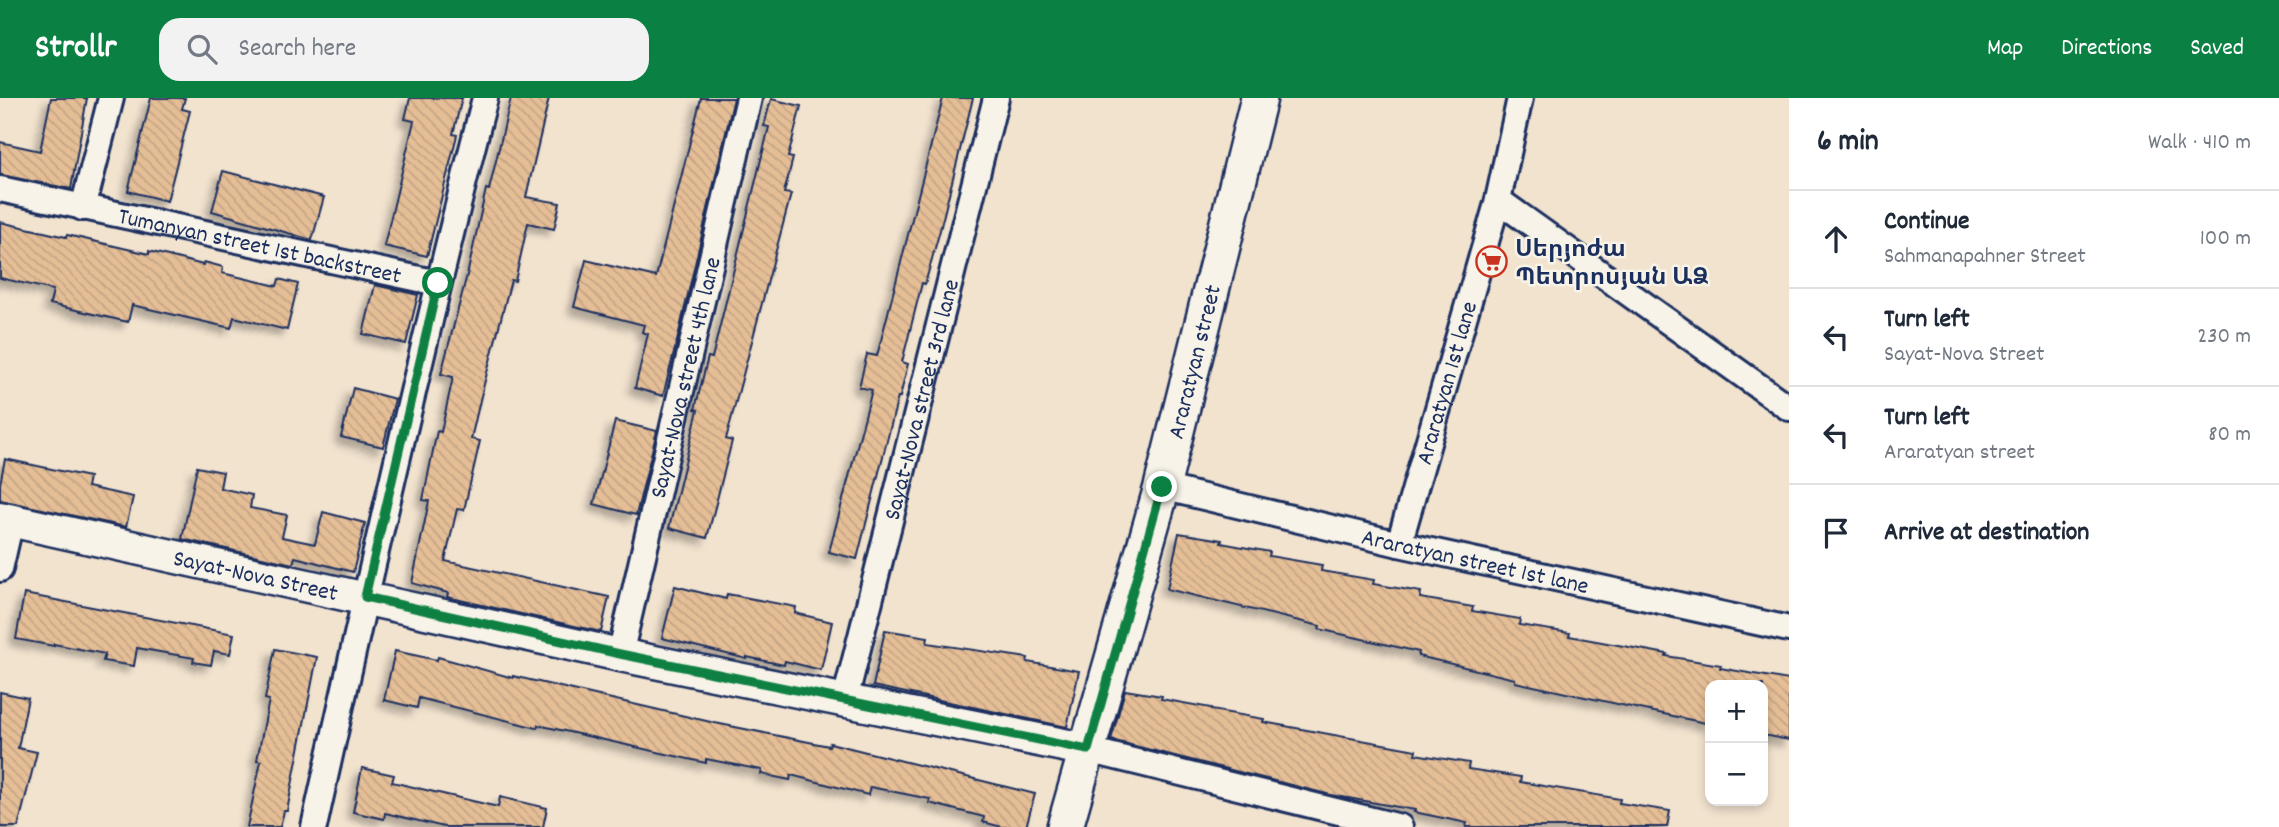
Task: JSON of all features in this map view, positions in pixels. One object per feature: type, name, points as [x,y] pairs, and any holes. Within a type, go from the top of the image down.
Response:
[{"type":"main road","name":"Araratyan street","points":[[1065,827],[1162,487],[1259,98]]},
{"type":"street","points":[[83,208],[111,98]]},
{"type":"street","points":[[314,827],[438,283],[485,98]]},
{"type":"street","name":"Sayat-Nova street 4th lane","points":[[620,654],[749,98]]},
{"type":"street","name":"Sayat-Nova street 3rd lane","points":[[845,700],[996,98]]},
{"type":"street","name":"Araratyan 1st lane","points":[[1399,544],[1498,201],[1520,98]]},
{"type":"street","name":"Tumanyan street 1st backstreet","points":[[0,189],[438,283]]},
{"type":"street","points":[[1498,201],[1789,408]]},
{"type":"street","name":"Araratyan street 1st lane","points":[[1162,487],[1399,544],[1789,629]]},
{"type":"street","points":[[0,569],[6,519]]},
{"type":"street","name":"Sayat-Nova Street","points":[[6,519],[620,654],[1088,750]]},
{"type":"street","points":[[1088,750],[1400,827]]},
{"type":"building","points":[[51,98],[87,98],[71,189],[0,175],[0,142],[40,151]]},
{"type":"building","points":[[151,98],[185,98],[182,109],[190,111],[167,201],[128,191]]},
{"type":"building","points":[[410,98],[462,98],[453,134],[457,135],[427,256],[384,246],[414,121],[405,119]]},
{"type":"building","points":[[511,98],[549,98],[526,197],[560,203],[554,229],[528,223],[515,281],[511,280],[471,439],[480,441],[464,510],[457,509],[445,561],[609,597],[601,632],[447,597],[448,593],[412,583],[429,501],[423,500],[437,431],[441,432],[453,377],[441,374]]},
{"type":"building","points":[[701,98],[734,98],[663,396],[635,388],[648,334],[642,332],[644,325],[574,307],[586,260],[656,277]]},
{"type":"building","points":[[943,98],[973,98],[940,230],[925,284],[922,283],[902,362],[908,364],[857,559],[829,552],[872,390],[859,387],[867,354],[877,356]]},
{"type":"building","points":[[771,99],[801,106],[788,157],[793,158],[784,193],[791,194],[726,439],[732,441],[707,538],[669,528],[698,410],[695,409],[708,357],[712,358],[769,127],[764,126]]},
{"type":"building","points":[[223,171],[324,197],[312,240],[212,211]]},
{"type":"building","points":[[0,222],[149,254],[149,251],[203,265],[204,262],[223,267],[222,273],[277,286],[279,279],[298,284],[287,330],[234,317],[231,328],[132,305],[128,322],[50,304],[53,290],[0,278]]},
{"type":"building","points":[[375,285],[418,295],[406,344],[363,334]]},
{"type":"building","points":[[353,388],[395,399],[383,447],[341,437]]},
{"type":"building","points":[[615,421],[657,431],[636,515],[594,504]]},
{"type":"building","points":[[5,459],[89,477],[87,487],[133,497],[126,527],[0,500]]},
{"type":"building","points":[[197,467],[223,472],[220,488],[252,495],[250,508],[287,515],[282,537],[315,544],[323,512],[365,523],[353,572],[295,557],[293,564],[182,539]]},
{"type":"building","points":[[1179,533],[1222,540],[1221,543],[1270,552],[1269,556],[1322,565],[1321,571],[1421,592],[1420,598],[1520,619],[1519,625],[1570,633],[1569,636],[1789,680],[1789,740],[1768,736],[1768,680],[1705,680],[1705,723],[1515,682],[1515,679],[1418,656],[1419,652],[1167,589]]},
{"type":"building","points":[[675,586],[726,599],[727,594],[796,607],[795,613],[832,622],[821,670],[785,661],[784,665],[747,659],[662,638]]},
{"type":"building","points":[[24,594],[234,634],[230,654],[214,651],[211,665],[193,662],[194,658],[137,648],[134,666],[103,661],[105,654],[16,639]]},
{"type":"building","points":[[885,630],[928,637],[927,643],[1028,658],[1027,662],[1079,671],[1067,727],[873,686]]},
{"type":"building","points":[[275,649],[317,657],[287,811],[284,811],[280,827],[247,827],[261,761],[257,760],[269,700],[265,699]]},
{"type":"building","points":[[395,651],[437,660],[438,657],[513,678],[715,723],[829,746],[830,743],[1035,794],[1026,827],[1002,827],[983,822],[984,817],[929,803],[930,799],[870,787],[868,795],[791,775],[790,780],[761,774],[762,770],[706,759],[706,763],[538,725],[537,728],[419,698],[417,708],[384,700]]},
{"type":"building","points":[[1125,690],[1264,719],[1263,722],[1416,750],[1415,754],[1469,763],[1468,769],[1521,777],[1520,782],[1620,799],[1619,803],[1670,811],[1667,827],[1466,827],[1467,823],[1414,812],[1415,810],[1331,795],[1111,740]]},
{"type":"building","points":[[0,692],[28,698],[18,748],[37,752],[18,827],[0,827]]},
{"type":"building","points":[[362,768],[394,775],[392,782],[498,807],[500,797],[547,808],[543,827],[444,827],[385,813],[384,819],[353,812]]},
{"type":"place","name":"Սերյոժա Պետրոսյան ԱՁ","points":[[1492,262]]},
{"type":"route","points":[[438,283],[365,597],[620,654],[1088,750],[1162,487]]}]
